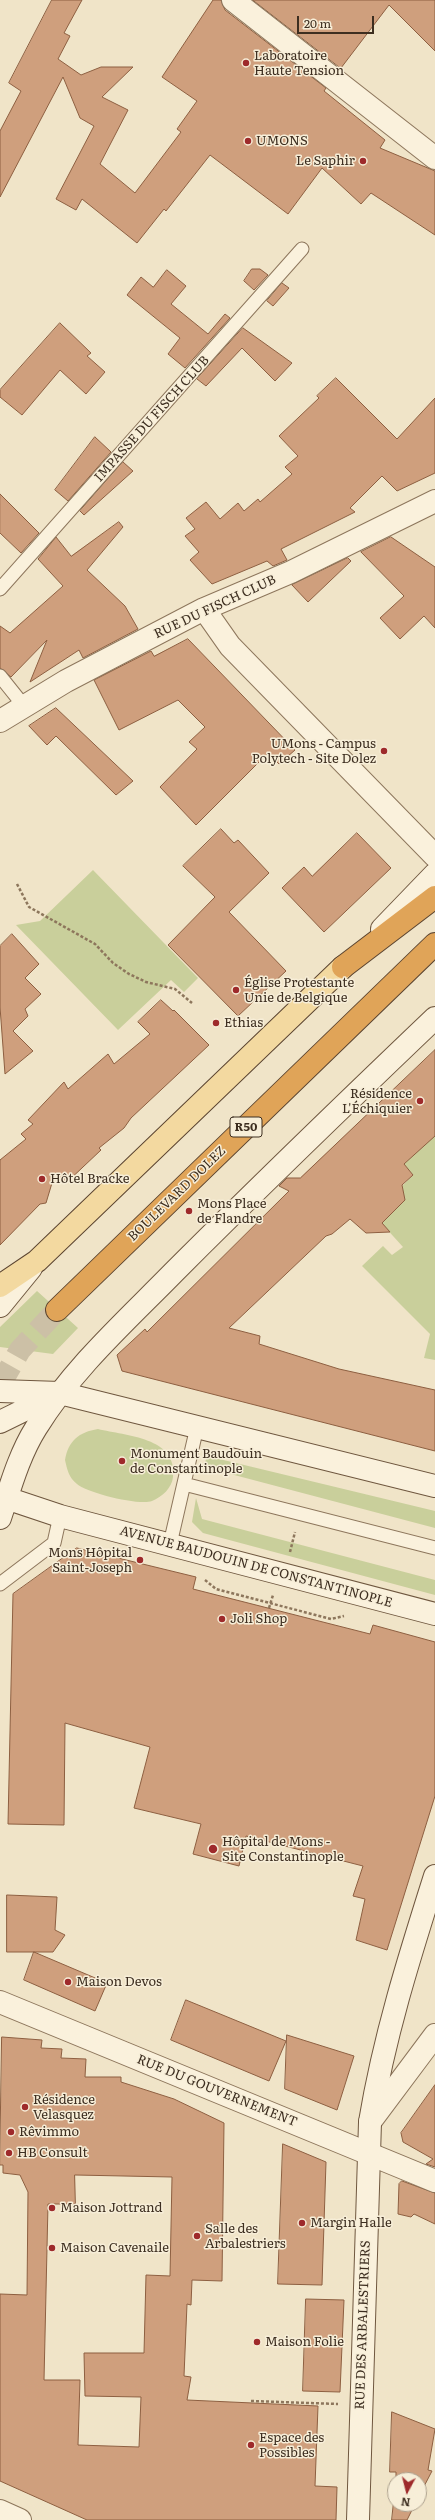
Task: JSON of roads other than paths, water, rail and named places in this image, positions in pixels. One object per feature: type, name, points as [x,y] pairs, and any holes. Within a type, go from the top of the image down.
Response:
[{"type":"highway","points":[[343,967],[435,897]]},
{"type":"highway","name":"BOULEVARD DOLEZ","points":[[57,1310],[435,944]]},
{"type":"main road","points":[[0,1286],[37,1261],[343,967]]},
{"type":"street","points":[[233,0],[435,158]]},
{"type":"street","name":"RUE DU FISCH CLUB","points":[[0,721],[66,681],[204,609],[291,572],[435,501]]},
{"type":"street","points":[[204,609],[230,646],[435,856]]},
{"type":"street","points":[[343,967],[435,874]]},
{"type":"street","points":[[2,1504],[35,1429],[60,1393],[84,1364],[267,1179],[435,1018]]},
{"type":"street","points":[[0,1306],[37,1261]]},
{"type":"street","points":[[0,1391],[60,1393],[435,1486]]},
{"type":"street","points":[[0,1422],[60,1393]]},
{"type":"street","name":"AVENUE BAUDOUIN DE CONSTANTINOPLE","points":[[2,1504],[69,1518],[435,1614]]},
{"type":"street","name":"RUE DES ARBALESTRIERS","points":[[358,2520],[360,2408],[370,2122],[377,2077],[395,2003],[435,1876]]},
{"type":"street","name":"RUE DU GOUVERNEMENT","points":[[0,2002],[263,2111],[368,2151],[435,2181]]},
{"type":"street","points":[[370,2122],[435,2034]]},
{"type":"street","points":[[0,2511],[20,2520]]},
{"type":"lane","name":"IMPASSE DU FISCH CLUB","points":[[0,588],[302,249]]},
{"type":"lane","points":[[0,676],[24,706]]},
{"type":"lane","points":[[170,1544],[197,1427]]},
{"type":"lane","points":[[184,1484],[435,1548]]},
{"type":"lane","points":[[0,1584],[54,1543],[69,1518]]},
{"type":"tunnel","points":[[0,1385],[20,1350],[57,1310]]},
{"type":"place","name":"Laboratoire Haute Tension","points":[[246,63]]},
{"type":"place","name":"UMONS","points":[[248,141]]},
{"type":"place","name":"Le Saphir","points":[[363,161]]},
{"type":"place","name":"UMons - Campus Polytech - Site Dolez","points":[[384,751]]},
{"type":"place","name":"Église Protestante Unie de Belgique","points":[[236,990]]},
{"type":"place","name":"Ethias","points":[[216,1023]]},
{"type":"place","name":"Résidence L'Échiquier","points":[[420,1101]]},
{"type":"place","name":"Hôtel Bracke","points":[[42,1179]]},
{"type":"place","name":"Mons Place de Flandre","points":[[189,1211]]},
{"type":"place","name":"Monument Baudouin de Constantinople","points":[[122,1461]]},
{"type":"place","name":"Mons Hôpital Saint-Joseph","points":[[140,1560]]},
{"type":"place","name":"Joli Shop","points":[[222,1619]]},
{"type":"place","name":"Hôpital de Mons - Site Constantinople","points":[[213,1849]]},
{"type":"place","name":"Maison Devos","points":[[68,1982]]},
{"type":"place","name":"Résidence Velasquez","points":[[25,2107]]},
{"type":"place","name":"Rêvimmo","points":[[11,2132]]},
{"type":"place","name":"HB Consult","points":[[9,2153]]},
{"type":"place","name":"Maison Jottrand","points":[[52,2208]]},
{"type":"place","name":"Margin Halle","points":[[302,2223]]},
{"type":"place","name":"Salle des Arbalestriers","points":[[197,2236]]},
{"type":"place","name":"Maison Cavenaile","points":[[52,2248]]},
{"type":"place","name":"Maison Folie","points":[[257,2342]]},
{"type":"place","name":"Espace des Possibles","points":[[251,2445]]}]
